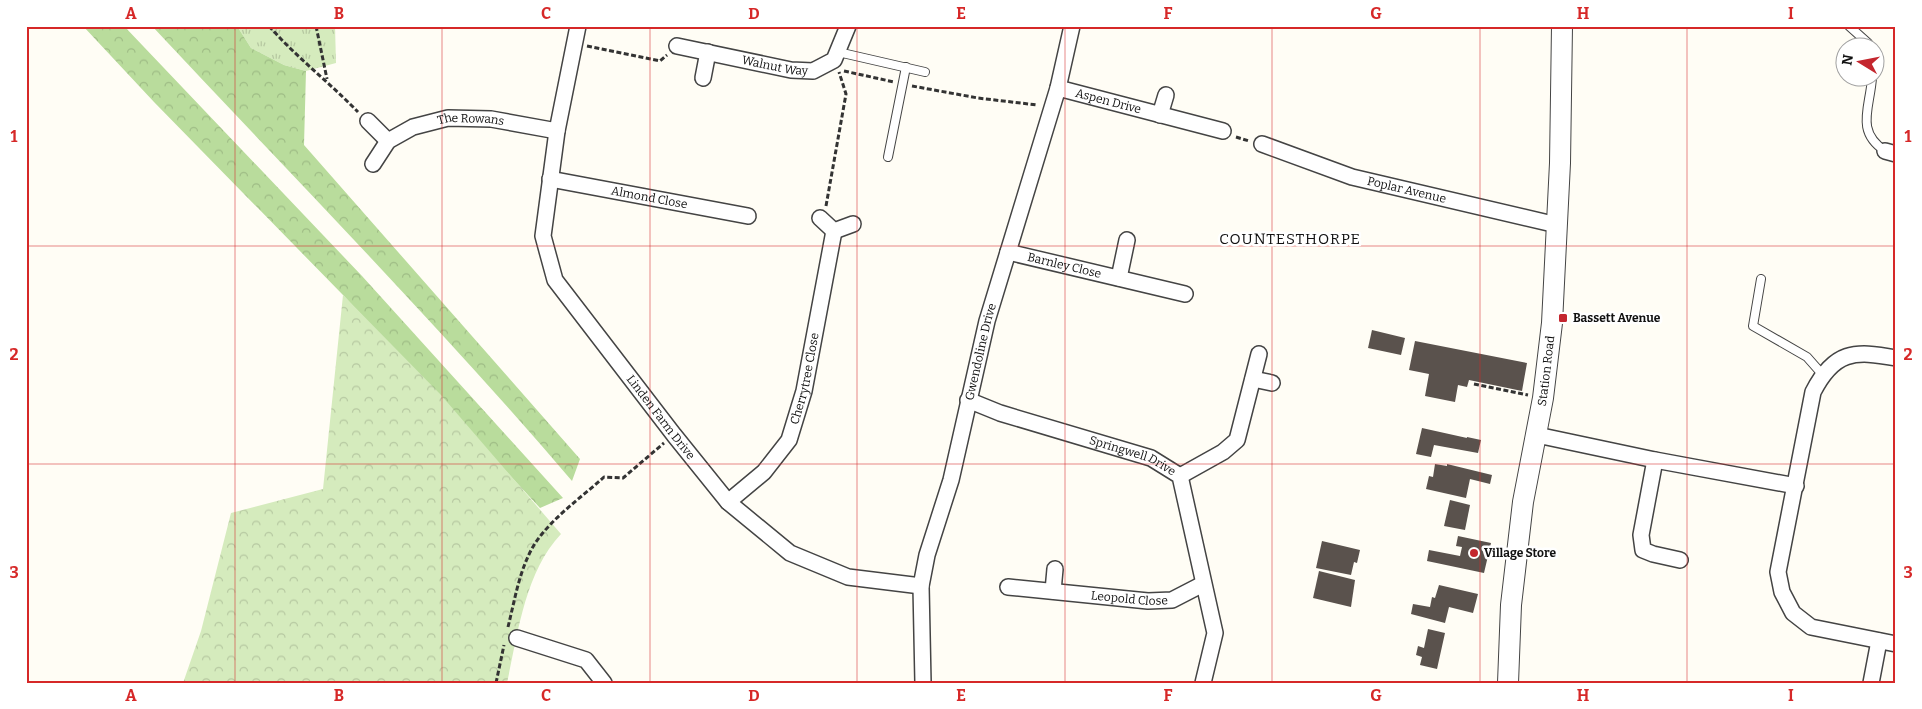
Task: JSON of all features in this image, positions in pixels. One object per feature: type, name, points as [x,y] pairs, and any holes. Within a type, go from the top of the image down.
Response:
[{"type":"street","name":"Linden Farm Drive","points":[[578,26],[557,131],[543,236],[555,280],[728,502],[790,553],[848,577],[921,586]]},
{"type":"street","points":[[837,61],[848,26]]},
{"type":"street","name":"Gwendoline Drive","points":[[923,683],[921,586],[928,555],[950,480],[988,321],[1058,88],[1072,26]]},
{"type":"street","name":"Station Road","points":[[1508,683],[1511,598],[1523,502],[1543,398],[1552,323],[1557,225],[1562,26]]},
{"type":"street","name":"Walnut Way","points":[[677,46],[791,70],[813,70],[837,61]]},
{"type":"street","points":[[703,78],[708,52]]},
{"type":"street","name":"Aspen Drive","points":[[1058,88],[1223,131]]},
{"type":"street","points":[[1160,115],[1166,95]]},
{"type":"street","name":"The Rowans","points":[[373,164],[388,141],[413,127],[448,118],[491,119],[557,131]]},
{"type":"street","points":[[368,121],[388,141]]},
{"type":"street","name":"Poplar Avenue","points":[[1262,144],[1352,178],[1557,225]]},
{"type":"street","name":"Almond Close","points":[[550,179],[748,216]]},
{"type":"street","points":[[820,218],[834,231],[853,224]]},
{"type":"street","name":"Cherrytree Close","points":[[728,502],[764,472],[789,440],[804,391],[834,231]]},
{"type":"street","points":[[1120,278],[1128,240]]},
{"type":"street","name":"Barnley Close","points":[[1008,252],[1185,294]]},
{"type":"street","points":[[1896,358],[1867,352],[1842,357],[1822,374],[1814,392],[1778,572],[1782,592],[1793,613],[1811,627],[1896,644]]},
{"type":"street","points":[[1180,476],[1223,452],[1237,440],[1259,354]]},
{"type":"street","points":[[1253,379],[1272,383]]},
{"type":"street","name":"Springwell Drive","points":[[968,400],[1000,413],[1151,458],[1180,476],[1215,633],[1203,683]]},
{"type":"street","points":[[1537,435],[1655,460],[1796,486]]},
{"type":"street","points":[[1655,460],[1641,535],[1643,550],[1680,560]]},
{"type":"street","points":[[1053,591],[1055,569]]},
{"type":"street","name":"Leopold Close","points":[[1008,587],[1148,601],[1172,600],[1203,584]]},
{"type":"street","points":[[517,638],[586,660],[604,683]]},
{"type":"street","points":[[1871,683],[1879,641]]},
{"type":"lane","points":[[1849,26],[1862,38]]},
{"type":"lane","points":[[837,61],[906,67],[925,72]]},
{"type":"lane","points":[[888,157],[906,67]]},
{"type":"lane","points":[[1871,88],[1867,131],[1873,143],[1890,152]]},
{"type":"lane","points":[[1761,279],[1753,326],[1807,357],[1822,374]]},
{"type":"path","points":[[269,26],[288,47],[327,79],[368,121]]},
{"type":"path","points":[[316,26],[327,79]]},
{"type":"path","points":[[574,43],[660,61],[677,46]]},
{"type":"path","points":[[837,61],[903,84],[978,98],[1052,107]]},
{"type":"path","points":[[820,218],[825,211],[846,94],[837,61]]},
{"type":"path","points":[[1223,131],[1262,144]]},
{"type":"path","points":[[1474,384],[1543,398]]},
{"type":"path","points":[[496,683],[525,564],[536,542],[552,523],[604,477],[623,478],[674,435]]},
{"type":"green space","points":[[83,26],[124,26],[362,276],[563,498],[540,508],[343,295],[154,102]]},
{"type":"green space","points":[[152,26],[237,26],[251,48],[284,65],[306,71],[304,145],[580,459],[572,481],[470,365],[365,251]]},
{"type":"green space","points":[[237,26],[335,26],[336,63],[306,71],[284,65],[251,48]]},
{"type":"green space","points":[[343,295],[441,395],[561,534],[539,566],[531,585],[519,624],[507,683],[183,683],[201,631],[231,513],[323,489]]},
{"type":"building","points":[[1372,330],[1405,338],[1401,355],[1368,348]]},
{"type":"building","points":[[1415,341],[1527,363],[1522,391],[1469,380],[1467,387],[1458,385],[1455,402],[1425,396],[1429,374],[1409,370]]},
{"type":"building","points":[[1422,428],[1481,440],[1478,453],[1434,445],[1431,457],[1416,454]]},
{"type":"building","points":[[1435,464],[1447,466],[1447,464],[1492,475],[1490,484],[1470,479],[1466,498],[1426,489],[1429,476],[1433,477]]},
{"type":"building","points":[[1450,500],[1470,505],[1465,530],[1444,526]]},
{"type":"building","name":"Village Store","points":[[1458,536],[1491,543],[1484,573],[1427,561],[1429,550],[1460,556],[1462,547],[1456,546]]},
{"type":"building","points":[[1322,541],[1360,550],[1357,563],[1354,562],[1351,575],[1316,568]]},
{"type":"building","points":[[1319,571],[1355,580],[1351,607],[1313,598]]},
{"type":"building","points":[[1439,585],[1478,594],[1473,613],[1449,607],[1445,623],[1411,614],[1413,604],[1430,607],[1432,597],[1435,598]]},
{"type":"building","points":[[1428,629],[1445,633],[1437,669],[1420,665],[1422,657],[1416,655],[1418,646],[1424,648]]},
{"type":"place","name":"Bassett Avenue","points":[[1563,318]]},
{"type":"place","name":"Village Store","points":[[1474,553]]},
{"type":"district","name":"COUNTESTHORPE","points":[[1290,239]]}]
